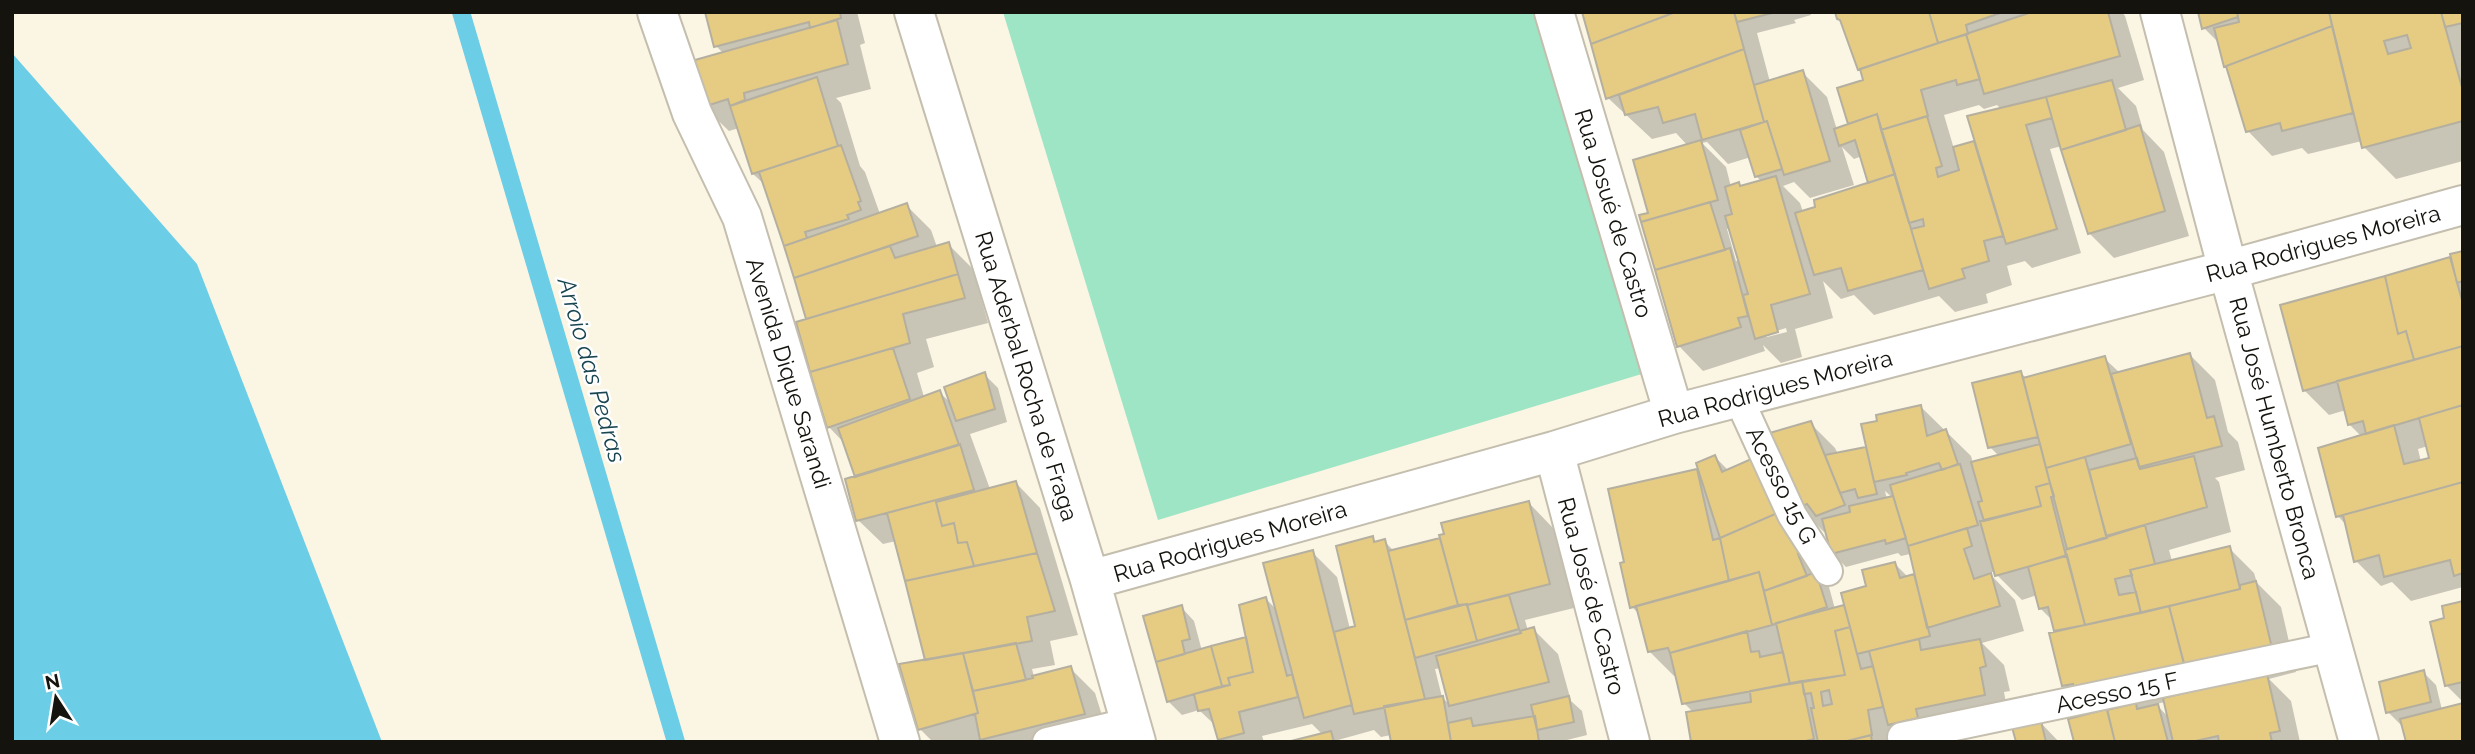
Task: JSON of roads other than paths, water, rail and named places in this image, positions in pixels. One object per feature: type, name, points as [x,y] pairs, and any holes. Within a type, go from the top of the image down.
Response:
[{"type":"street","name":"Avenida Dique Sarandi","points":[[657,12],[692,113],[742,217],[900,742]]},
{"type":"street","name":"Rua Aderbal Rocha de Fraga","points":[[914,12],[1090,580],[1133,732]]},
{"type":"street","name":"Rua Josué de Castro","points":[[1554,12],[1674,414]]},
{"type":"street","name":"Rua José Humberto Bronca","points":[[2160,12],[2228,270],[2359,742]]},
{"type":"street","name":"Rua Rodrigues Moreira","points":[[1090,580],[1554,451],[1674,414],[2228,270],[2463,205]]},
{"type":"street","name":"Rua José de Castro","points":[[1554,451],[1630,742]]},
{"type":"lane","name":"Acesso 15 G","points":[[1738,397],[1792,515],[1828,571]]},
{"type":"lane","name":"Acesso 15 F","points":[[1902,737],[2333,647]]},
{"type":"lane","points":[[1046,742],[1133,732]]},
{"type":"water","points":[[12,53],[197,264],[382,742],[12,742]]},
{"type":"waterway","name":"Arroio das Pedras","points":[[461,12],[676,742]]}]
